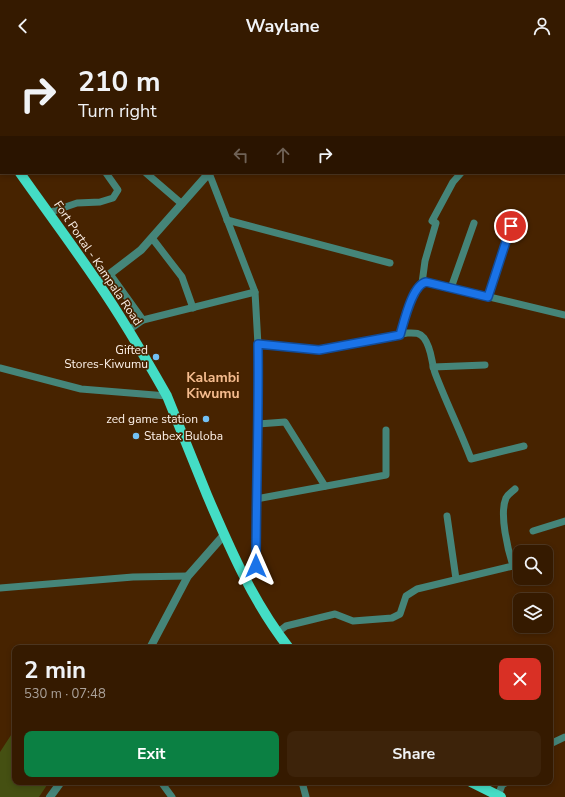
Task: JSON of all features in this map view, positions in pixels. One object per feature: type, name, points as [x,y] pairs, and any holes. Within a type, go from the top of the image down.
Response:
[{"type":"main road","name":"Fort Portal - Kampala Road","points":[[21,174],[98,282],[129,330],[167,396],[224,535],[260,606],[287,645]]},
{"type":"main road","points":[[477,785],[500,796]]},
{"type":"street","points":[[48,213],[77,203],[100,202],[113,198],[118,190],[107,174]]},
{"type":"street","points":[[147,174],[182,204]]},
{"type":"street","points":[[98,282],[141,250],[208,174]]},
{"type":"street","points":[[209,174],[255,292],[258,344],[256,566],[253,574],[245,578]]},
{"type":"street","points":[[400,335],[415,292],[422,283],[424,261],[436,223],[432,221],[454,182],[460,174]]},
{"type":"street","points":[[228,220],[390,263]]},
{"type":"street","points":[[451,288],[474,223]]},
{"type":"street","points":[[488,297],[511,226]]},
{"type":"street","points":[[152,238],[182,276],[193,308]]},
{"type":"street","points":[[110,274],[143,320]]},
{"type":"street","points":[[422,283],[426,282],[565,315]]},
{"type":"street","points":[[129,330],[143,320],[255,292]]},
{"type":"street","points":[[258,344],[319,350],[416,332],[421,335],[430,350],[433,367],[471,459],[524,446]]},
{"type":"street","points":[[433,367],[485,365]]},
{"type":"street","points":[[0,368],[81,389],[167,396]]},
{"type":"street","points":[[258,424],[285,422],[325,486]]},
{"type":"street","points":[[256,499],[386,474],[386,430]]},
{"type":"street","points":[[277,633],[286,626],[335,614],[353,621],[397,617],[400,614],[404,600],[410,592],[416,589],[513,566],[504,532],[504,504],[506,496],[515,489]]},
{"type":"street","points":[[447,516],[456,579]]},
{"type":"street","points":[[533,531],[565,521]]},
{"type":"street","points":[[152,645],[188,576],[224,535]]},
{"type":"street","points":[[0,588],[133,577],[188,576]]},
{"type":"street","points":[[553,743],[565,738]]},
{"type":"street","points":[[50,797],[59,785]]},
{"type":"street","points":[[163,785],[172,797]]},
{"type":"street","points":[[303,785],[306,797]]},
{"type":"street","points":[[500,796],[502,785]]},
{"type":"green space","points":[[12,734],[12,785],[47,785],[39,797],[0,797],[0,752]]},
{"type":"place","name":"Gifted Stores-Kiwumu","points":[[156,357]]},
{"type":"place","name":"zed game station","points":[[206,419]]},
{"type":"place","name":"Stabex Buloba","points":[[136,436]]},
{"type":"district","name":"Kalambi Kiwumu","points":[[213,386]]},
{"type":"route","points":[[256,566],[258,344],[319,350],[400,335],[415,292],[422,283],[426,282],[488,297],[511,226]]}]
